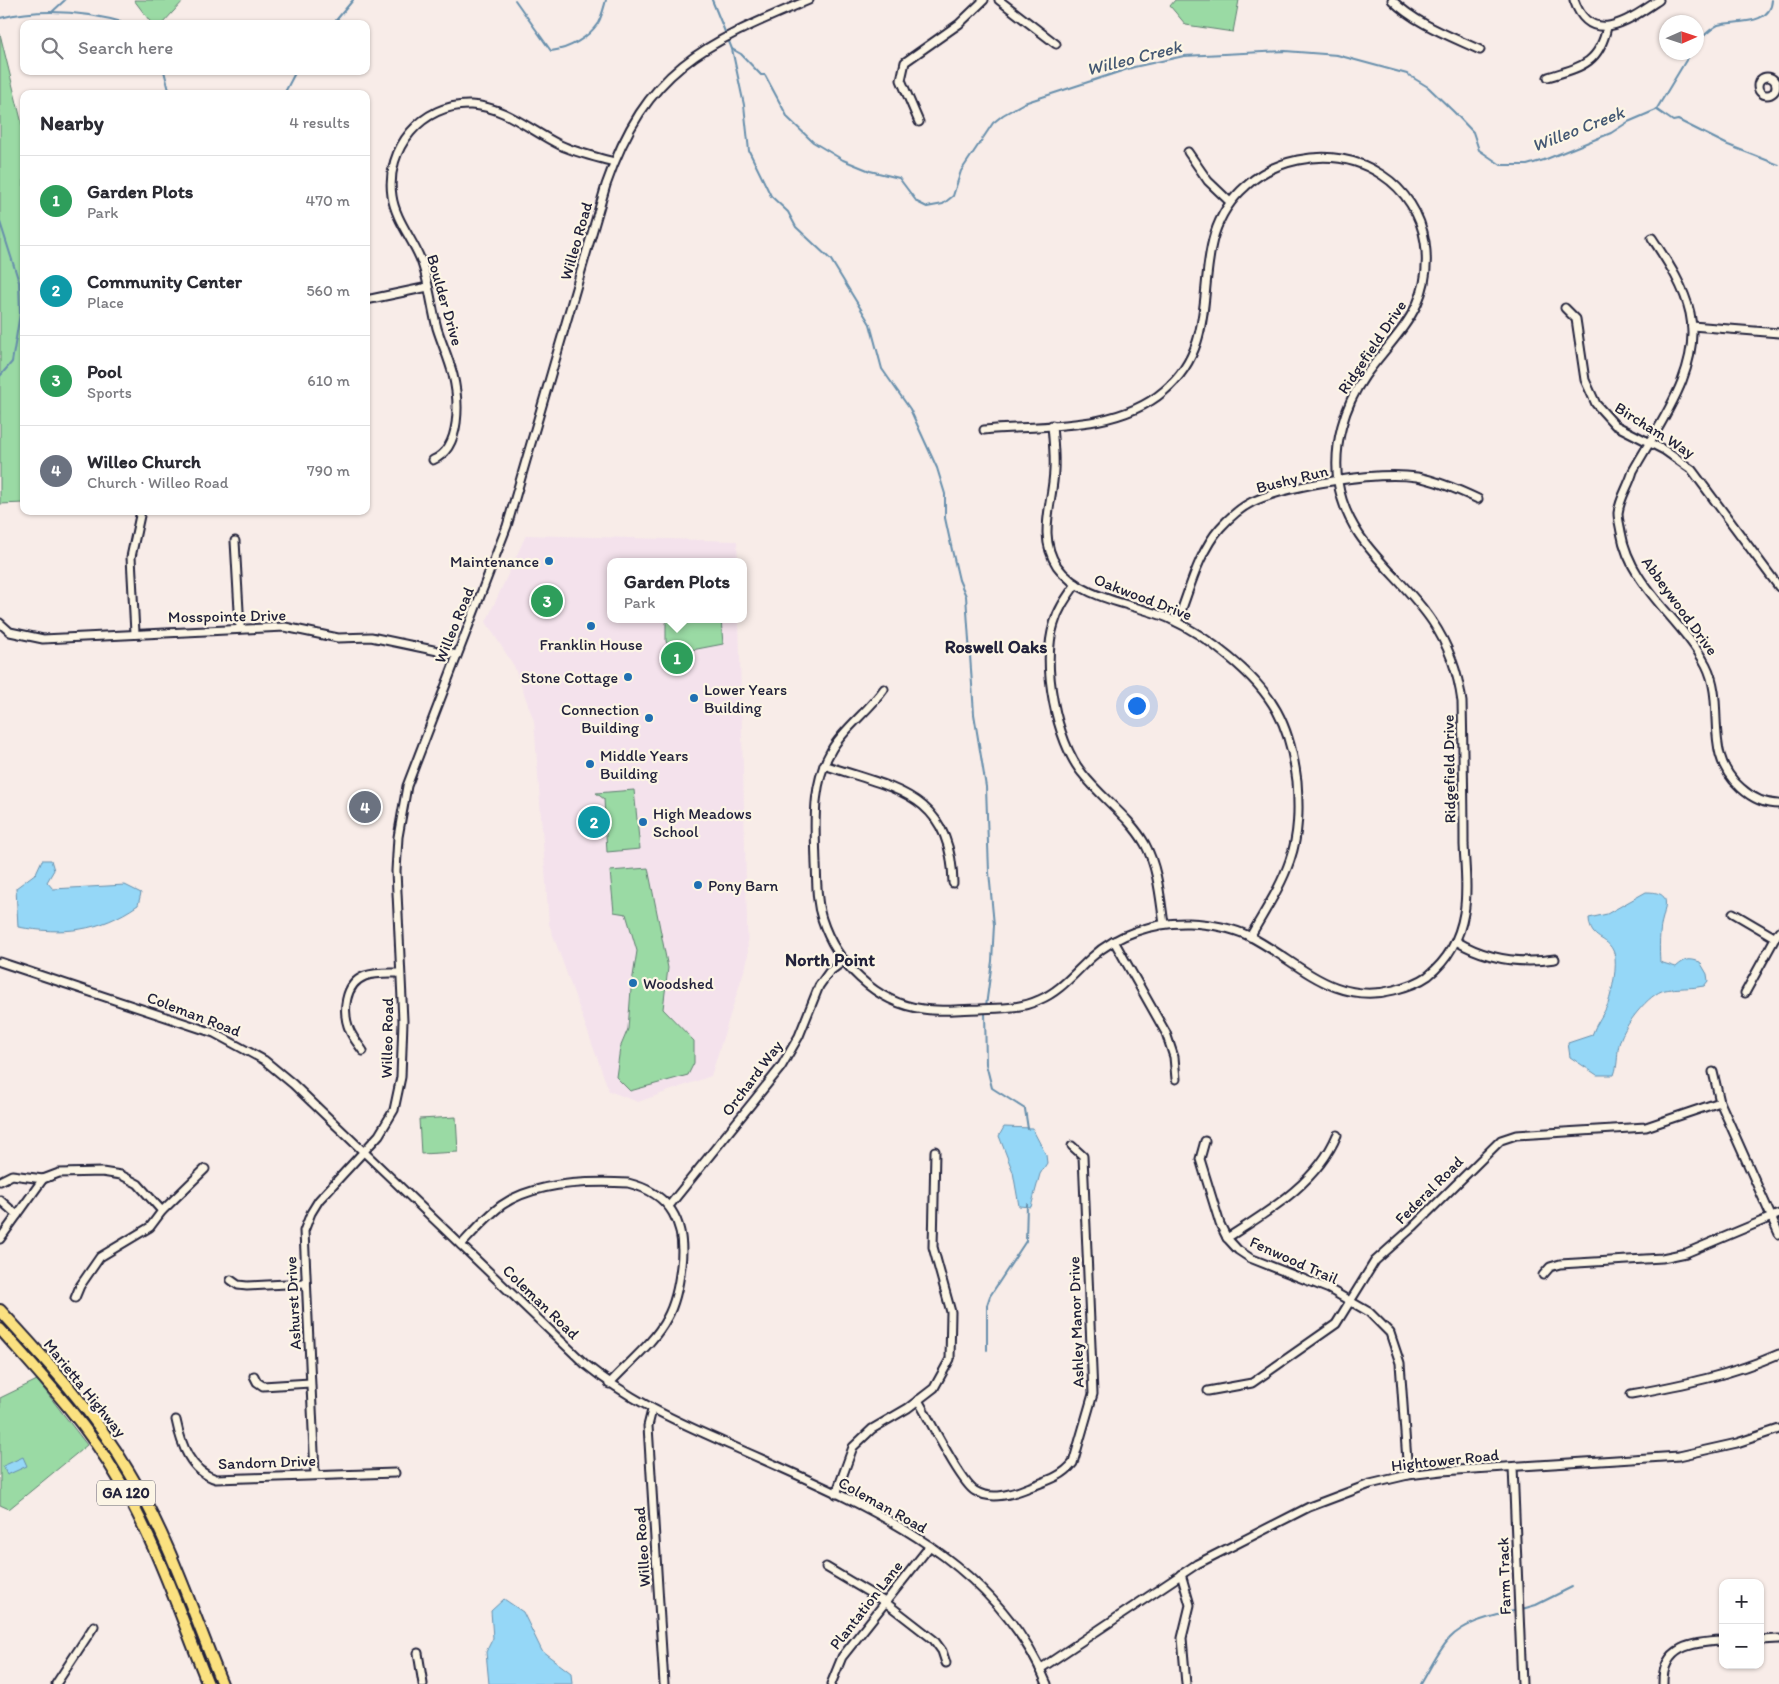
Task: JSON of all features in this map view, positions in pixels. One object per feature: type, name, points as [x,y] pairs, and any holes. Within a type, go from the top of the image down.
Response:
[{"type":"highway","name":"Marietta Highway","points":[[0,1310],[95,1420],[129,1472],[166,1546],[222,1684]]},
{"type":"highway","name":"Marietta Highway","points":[[0,1329],[81,1424],[117,1477],[148,1538],[208,1684]]},
{"type":"street","name":"Willeo Road","points":[[364,1153],[388,1123],[399,1096],[402,1045],[396,871],[401,817],[411,774],[507,526],[614,162],[644,106],[672,73],[697,54],[728,35],[809,0]]},
{"type":"street","points":[[919,122],[901,80],[905,62],[959,24],[984,0]]},
{"type":"street","points":[[999,0],[1056,44]]},
{"type":"street","points":[[1392,0],[1424,24],[1480,50]]},
{"type":"street","points":[[1574,0],[1583,16],[1593,23],[1607,27],[1624,23],[1659,0]]},
{"type":"street","points":[[1548,78],[1578,68],[1594,58],[1604,41],[1607,27]]},
{"type":"street","name":"Boulder Drive","points":[[433,460],[443,454],[450,444],[456,402],[452,374],[437,327],[420,258],[395,208],[391,184],[393,165],[400,147],[410,132],[426,118],[454,106],[486,107],[504,113],[562,146],[614,162]]},
{"type":"street","points":[[1188,152],[1208,181],[1230,202]]},
{"type":"street","name":"Ridgefield Drive","points":[[884,689],[875,702],[841,736],[824,765],[815,806],[817,900],[826,930],[845,960],[872,989],[890,1000],[908,1006],[936,1010],[1010,1008],[1032,1003],[1052,994],[1092,957],[1114,941],[1138,931],[1164,924],[1187,923],[1232,929],[1250,937],[1326,984],[1346,992],[1368,994],[1389,992],[1418,982],[1438,966],[1456,941],[1465,902],[1462,702],[1457,674],[1447,645],[1431,619],[1358,536],[1346,511],[1338,481],[1338,442],[1349,404],[1365,376],[1408,323],[1420,298],[1426,258],[1420,222],[1406,198],[1387,178],[1362,164],[1335,158],[1304,159],[1276,167],[1250,182],[1230,202],[1217,222],[1211,241],[1200,335],[1191,357],[1179,376],[1155,399],[1128,414],[1101,421],[984,430]]},
{"type":"street","name":"Abbeywood Drive","points":[[1652,238],[1679,283],[1692,326],[1689,354],[1681,383],[1629,484],[1625,488],[1618,514],[1624,551],[1641,580],[1705,664],[1713,682],[1718,751],[1725,769],[1737,785],[1753,797],[1764,802],[1779,804]]},
{"type":"street","points":[[370,299],[428,287]]},
{"type":"street","name":"Bircham Way","points":[[1565,308],[1576,319],[1585,380],[1596,404],[1615,425],[1649,443],[1692,470],[1714,496],[1743,540],[1779,587]]},
{"type":"street","points":[[1692,326],[1779,334]]},
{"type":"street","name":"Oakwood Drive","points":[[1052,425],[1054,471],[1046,521],[1047,539],[1057,565],[1076,584],[1090,592],[1177,622],[1214,645],[1257,681],[1278,712],[1292,746],[1299,800],[1295,841],[1284,874],[1250,937]]},
{"type":"street","name":"Bushy Run","points":[[1177,622],[1208,546],[1218,530],[1232,516],[1250,503],[1270,495],[1338,481],[1396,476],[1418,478],[1453,487],[1478,499]]},
{"type":"street","points":[[135,633],[130,557],[140,515]]},
{"type":"street","points":[[235,541],[240,628]]},
{"type":"street","points":[[1076,584],[1058,612],[1050,639],[1054,699],[1058,724],[1067,750],[1080,771],[1128,820],[1145,845],[1157,875],[1164,924]]},
{"type":"street","name":"Mosspointe Drive","points":[[0,623],[10,632],[43,639],[285,627],[338,638],[371,638],[457,655]]},
{"type":"street","points":[[824,765],[898,790],[925,806],[938,822],[948,841],[952,860],[953,883]]},
{"type":"street","points":[[1733,913],[1774,937]]},
{"type":"street","points":[[1745,993],[1779,931]]},
{"type":"street","points":[[1114,941],[1166,1033],[1174,1057],[1176,1080]]},
{"type":"street","points":[[1456,941],[1474,952],[1495,957],[1543,961],[1555,959]]},
{"type":"street","name":"Orchard Way","points":[[669,1206],[781,1067],[799,1036],[819,986],[829,972],[845,960]]},
{"type":"street","name":"Coleman Road","points":[[0,962],[204,1030],[231,1041],[279,1071],[585,1364],[609,1384],[652,1410],[836,1494],[898,1525],[930,1546],[973,1580],[998,1604],[1022,1635],[1047,1684]]},
{"type":"street","points":[[363,1051],[350,1030],[346,1007],[349,991],[356,982],[365,976],[400,973]]},
{"type":"street","points":[[1713,1072],[1720,1102],[1779,1234]]},
{"type":"street","name":"Federal Road","points":[[1208,1391],[1240,1387],[1262,1378],[1336,1324],[1375,1261],[1413,1227],[1501,1140],[1516,1135],[1646,1127],[1720,1102]]},
{"type":"street","points":[[1227,1238],[1277,1206],[1296,1190],[1332,1147],[1337,1134]]},
{"type":"street","name":"Fenwood Trail","points":[[1205,1141],[1200,1159],[1220,1224],[1227,1238],[1238,1250],[1250,1258],[1311,1280],[1351,1301],[1380,1321],[1390,1333],[1400,1363],[1408,1475]]},
{"type":"street","name":"Ashley Manor Drive","points":[[918,1400],[950,1458],[973,1490],[992,1496],[1017,1493],[1066,1472],[1073,1463],[1093,1394],[1084,1156],[1072,1146]]},
{"type":"street","points":[[836,1494],[853,1447],[872,1429],[934,1388],[950,1359],[951,1312],[933,1246],[935,1151]]},
{"type":"street","name":"Ashurst Drive","points":[[315,1474],[304,1239],[307,1221],[319,1200],[364,1153]]},
{"type":"street","points":[[75,1298],[80,1286],[100,1257],[142,1233],[205,1169]]},
{"type":"street","points":[[0,1181],[12,1175],[43,1179],[59,1173],[102,1172],[121,1175],[138,1184],[162,1211]]},
{"type":"street","points":[[0,1239],[43,1179]]},
{"type":"street","points":[[461,1245],[502,1205],[523,1194],[545,1187],[628,1183],[651,1191],[669,1206],[679,1223],[683,1242],[679,1281],[674,1301],[657,1334],[609,1384]]},
{"type":"street","points":[[0,1200],[18,1214]]},
{"type":"street","points":[[1543,1275],[1550,1267],[1560,1264],[1662,1258],[1686,1254],[1779,1214]]},
{"type":"street","points":[[231,1280],[238,1285],[247,1286],[306,1283]]},
{"type":"street","points":[[1631,1394],[1680,1386],[1717,1376],[1779,1354]]},
{"type":"street","points":[[254,1376],[257,1382],[263,1386],[310,1383]]},
{"type":"street","name":"Willeo Road","points":[[652,1410],[648,1426],[664,1684]]},
{"type":"street","name":"Sandorn Drive","points":[[176,1420],[179,1437],[198,1471],[206,1476],[226,1480],[315,1474],[395,1473]]},
{"type":"street","name":"Hightower Road","points":[[1040,1669],[1181,1574],[1230,1546],[1333,1496],[1370,1484],[1408,1475],[1679,1456],[1737,1443],[1779,1429]]},
{"type":"street","name":"Farm Track","points":[[1513,1467],[1522,1684]]},
{"type":"street","name":"Plantation Lane","points":[[831,1684],[842,1657],[930,1546]]},
{"type":"street","points":[[826,1567],[885,1602],[934,1640],[942,1651],[946,1663]]},
{"type":"street","points":[[1181,1574],[1190,1605],[1182,1638],[1186,1684]]},
{"type":"street","points":[[56,1684],[94,1626]]},
{"type":"street","points":[[1764,1640],[1779,1639]]},
{"type":"street","points":[[1664,1684],[1668,1663],[1677,1651],[1699,1642],[1719,1641]]},
{"type":"street","points":[[418,1653],[423,1684]]},
{"type":"shaded area","name":"High Meadows School","points":[[526,535],[737,541],[738,558],[607,558],[607,623],[739,623],[748,958],[711,1076],[638,1102],[609,1091],[549,924],[534,721],[514,666],[486,622]]},
{"type":"green space","points":[[134,0],[184,0],[166,20],[149,20]]},
{"type":"green space","points":[[1175,0],[1239,0],[1233,32],[1186,25],[1170,6]]},
{"type":"green space","points":[[0,34],[20,116],[20,503],[0,504]]},
{"type":"green space","points":[[666,623],[721,623],[723,644],[671,654],[666,641]]},
{"type":"green space","points":[[688,654],[689,661],[666,664],[665,656]]},
{"type":"green space","points":[[634,790],[640,849],[607,852],[604,799],[596,793]]},
{"type":"green space","points":[[648,868],[668,968],[663,1009],[694,1041],[694,1063],[688,1075],[630,1091],[616,1077],[620,1048],[628,1029],[631,989],[637,951],[626,914],[614,912],[610,871]]},
{"type":"green space","points":[[456,1117],[458,1152],[421,1154],[419,1119]]},
{"type":"green space","points":[[37,1380],[87,1445],[9,1509],[0,1505],[0,1398]]},
{"type":"water","points":[[533,597],[562,597],[562,604],[533,604]]},
{"type":"water","points":[[42,860],[51,860],[54,870],[47,882],[53,889],[125,885],[141,893],[138,905],[109,921],[80,929],[50,931],[18,927],[16,888],[36,873]]},
{"type":"water","points":[[1646,892],[1653,892],[1665,898],[1659,945],[1660,962],[1676,967],[1687,960],[1700,962],[1707,974],[1708,981],[1704,986],[1665,990],[1652,997],[1638,1011],[1622,1035],[1614,1075],[1597,1075],[1570,1057],[1568,1043],[1592,1035],[1608,1004],[1614,978],[1614,953],[1608,943],[1592,931],[1589,918],[1607,914]]},
{"type":"water","points":[[1004,1127],[1032,1128],[1046,1155],[1047,1163],[1040,1174],[1031,1207],[1019,1206],[1013,1172],[999,1136]]},
{"type":"water","points":[[23,1457],[27,1466],[7,1475],[3,1466]]},
{"type":"water","points":[[504,1599],[523,1612],[542,1651],[571,1673],[572,1684],[489,1684],[486,1652],[493,1638],[491,1611]]},
{"type":"waterway","points":[[52,12],[65,0]]},
{"type":"waterway","name":"Willeo Creek","points":[[336,20],[353,0]]},
{"type":"waterway","name":"Willeo Creek","points":[[515,0],[551,51],[571,45],[589,33],[599,20],[606,0]]},
{"type":"waterway","name":"Willeo Creek","points":[[712,0],[732,49],[741,54],[761,75],[765,75],[788,118],[813,142],[843,160],[870,171],[899,178],[917,202],[927,207],[943,204],[953,196],[961,171],[993,123],[1003,115],[1024,103],[1134,67],[1184,56],[1285,51],[1337,55],[1407,74],[1428,87],[1454,112],[1473,132],[1479,150],[1501,165],[1527,165],[1544,160],[1611,133],[1628,122],[1656,110],[1686,60]]},
{"type":"waterway","name":"Willeo Creek","points":[[1704,36],[1718,25],[1750,21],[1765,15],[1770,9],[1772,0]]},
{"type":"waterway","name":"Willeo Creek","points":[[0,18],[48,12],[81,14],[113,20]]},
{"type":"waterway","points":[[732,49],[744,105],[749,151],[771,196],[788,212],[796,227],[831,260],[870,324],[882,369],[910,409],[937,468],[945,494],[945,518],[959,580],[966,596],[974,714],[986,787],[989,872],[994,925],[992,961],[986,1006]]},
{"type":"waterway","name":"Willeo Creek","points":[[165,75],[169,90]]},
{"type":"waterway","name":"Willeo Creek","points":[[286,90],[294,75]]},
{"type":"waterway","points":[[1657,110],[1673,121],[1678,120],[1728,145],[1779,165]]},
{"type":"waterway","name":"Willeo Creek","points":[[0,222],[19,282],[20,314],[12,362],[0,376]]},
{"type":"waterway","points":[[985,1011],[986,1064],[992,1088],[1025,1109],[1028,1129]]},
{"type":"waterway","points":[[987,1350],[987,1305],[990,1296],[1026,1241],[1027,1204]]},
{"type":"waterway","points":[[1522,1609],[1536,1605],[1572,1587]]},
{"type":"waterway","points":[[1421,1684],[1434,1660],[1450,1638],[1457,1632],[1472,1623],[1517,1610]]},
{"type":"place","name":"Maintenance","points":[[549,561]]},
{"type":"place","name":"Pool","points":[[547,601]]},
{"type":"place","name":"Franklin House","points":[[591,626]]},
{"type":"place","name":"Garden Plots","points":[[677,658]]},
{"type":"place","name":"Stone Cottage","points":[[628,677]]},
{"type":"place","name":"Lower Years Building","points":[[694,698]]},
{"type":"place","name":"Connection Building","points":[[649,718]]},
{"type":"place","name":"Middle Years Building","points":[[590,764]]},
{"type":"place","name":"Willeo Church","points":[[365,807]]},
{"type":"place","name":"Community Center","points":[[594,822]]},
{"type":"place","name":"High Meadows School","points":[[643,822]]},
{"type":"place","name":"Pony Barn","points":[[698,885]]},
{"type":"place","name":"Woodshed","points":[[633,983]]},
{"type":"district","name":"Roswell Oaks","points":[[996,647]]},
{"type":"district","name":"North Point","points":[[830,960]]}]
